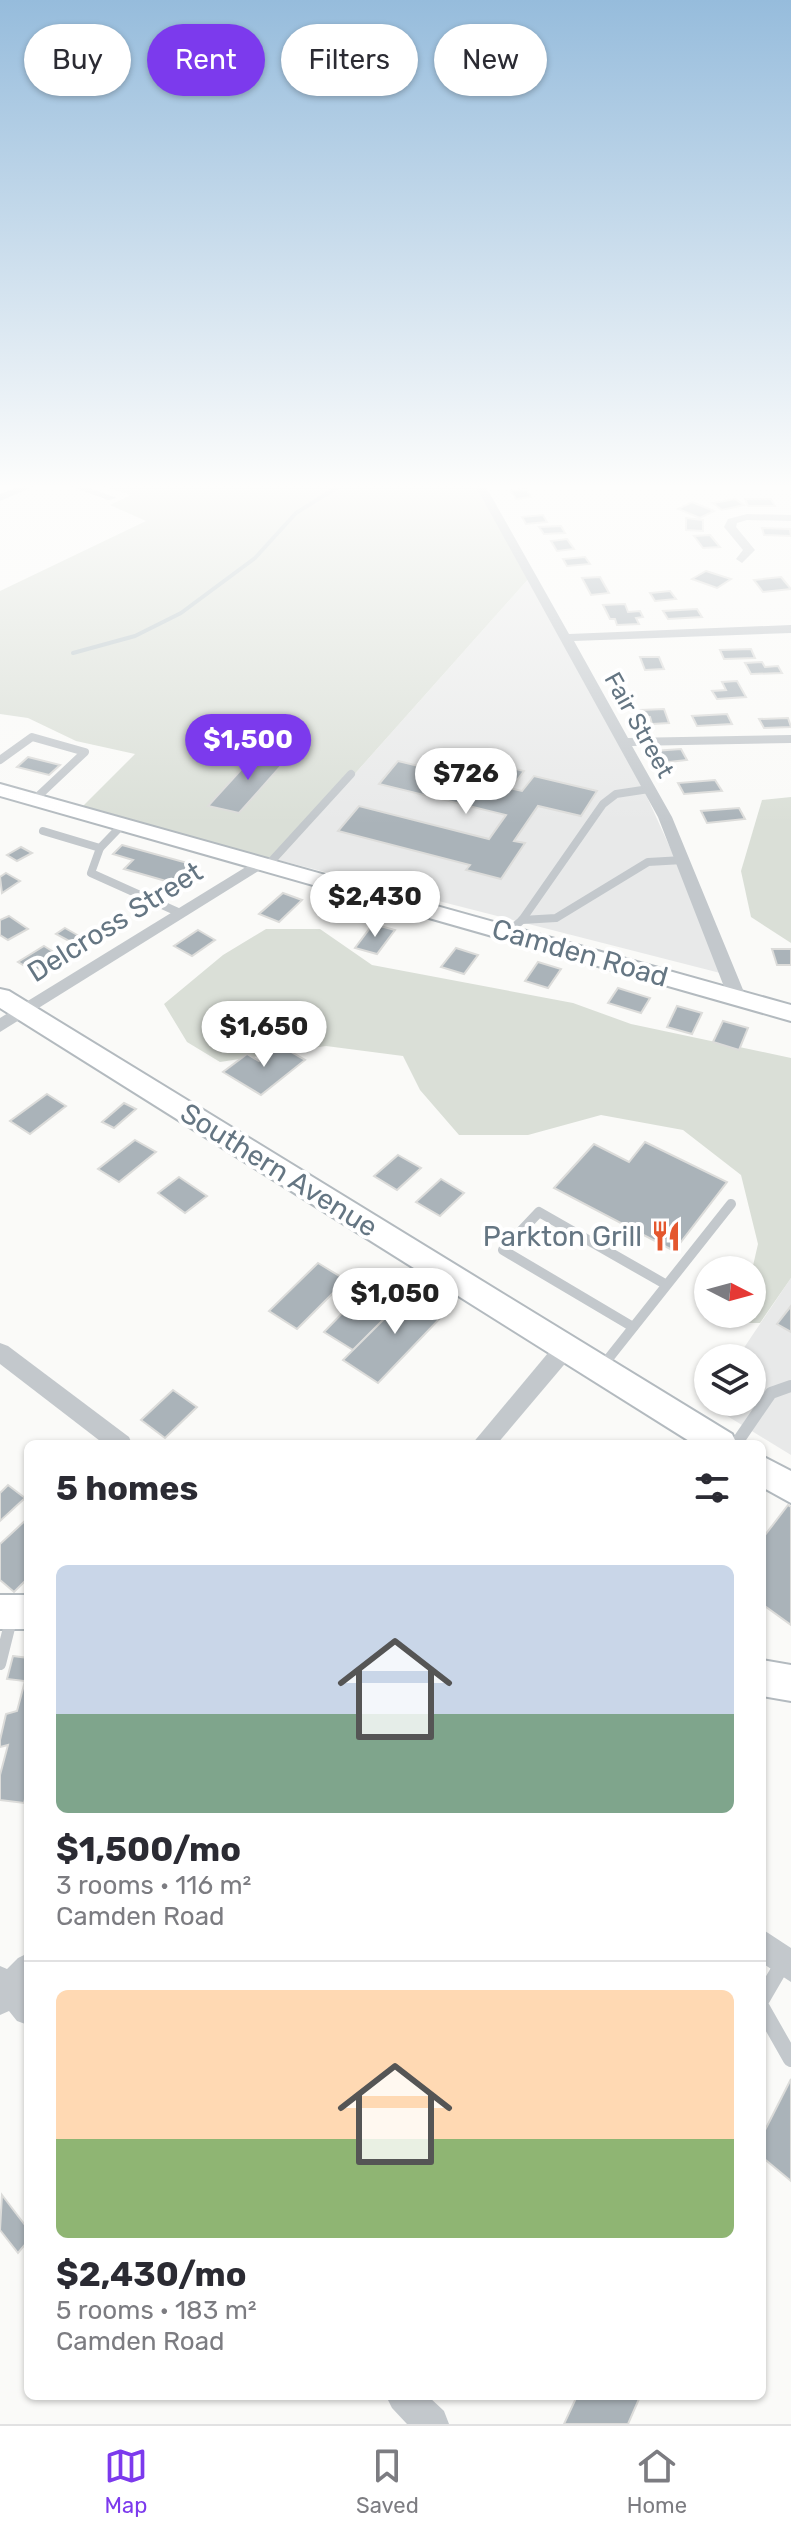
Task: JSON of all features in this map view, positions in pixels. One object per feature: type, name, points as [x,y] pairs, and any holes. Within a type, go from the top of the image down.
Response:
[{"type":"street","name":"Fair Street","points":[[543,598],[649,789],[683,860],[737,997]]},
{"type":"street","points":[[565,638],[791,629]]},
{"type":"street","points":[[622,742],[791,739]]},
{"type":"street","name":"Camden Road","points":[[0,790],[263,865],[514,926],[791,1013]]},
{"type":"street","name":"Delcross Street","points":[[7,1011],[263,865]]},
{"type":"street","name":"Southern Avenue","points":[[7,1011],[566,1347],[715,1440]]},
{"type":"street","points":[[486,1440],[566,1347]]},
{"type":"street","points":[[0,1352],[116,1440]]},
{"type":"street","points":[[766,1472],[791,1488]]},
{"type":"street","points":[[766,1679],[791,1683]]},
{"type":"street","points":[[408,2400],[431,2424]]},
{"type":"lane","points":[[0,760],[32,737],[85,752],[34,800]]},
{"type":"lane","points":[[263,865],[351,774]]},
{"type":"lane","points":[[514,926],[603,804],[616,794],[649,789]]},
{"type":"lane","points":[[124,823],[100,848],[91,873],[180,913]]},
{"type":"lane","points":[[43,831],[100,848]]},
{"type":"lane","points":[[514,926],[556,918],[648,862],[683,860]]},
{"type":"lane","points":[[601,1369],[731,1204]]},
{"type":"lane","points":[[633,1327],[503,1250],[539,1212],[665,1284]]},
{"type":"lane","points":[[739,1440],[771,1393],[791,1386]]},
{"type":"lane","points":[[0,1664],[14,1612]]},
{"type":"lane","points":[[766,1989],[779,1957]]},
{"type":"lane","points":[[766,2015],[791,2059]]},
{"type":"shaded area","points":[[0,598],[511,598],[278,860],[78,811],[135,754],[76,741],[28,718],[0,714]]},
{"type":"shaded area","points":[[511,598],[543,598],[622,742],[728,975],[278,860]]},
{"type":"shaded area","points":[[791,797],[791,943],[751,917],[741,871],[762,800]]},
{"type":"shaded area","points":[[266,929],[320,929],[372,965],[573,1003],[631,1024],[791,1058],[791,1278],[766,1314],[766,1256],[755,1256],[758,1244],[741,1175],[683,1130],[601,1115],[528,1135],[459,1135],[420,1090],[403,1056],[326,1046],[220,1062],[187,1042],[164,1004],[223,955]]},
{"type":"shaded area","points":[[791,1278],[791,1455],[727,1416],[766,1416],[766,1344],[746,1344],[757,1328],[766,1328],[766,1315]]},
{"type":"building","points":[[653,598],[676,599],[655,601]]},
{"type":"building","points":[[625,604],[628,612],[640,611],[643,617],[636,618],[639,624],[617,625],[603,605]]},
{"type":"building","points":[[697,609],[702,617],[668,619],[663,611]]},
{"type":"building","points":[[751,649],[755,658],[724,659],[720,650]]},
{"type":"building","points":[[640,657],[659,657],[664,669],[645,670]]},
{"type":"building","points":[[762,662],[765,667],[778,666],[782,673],[751,674],[745,663]]},
{"type":"building","points":[[737,681],[746,697],[717,699],[712,691],[726,690],[722,682]]},
{"type":"building","points":[[664,709],[669,723],[652,724],[650,717],[644,717],[641,710]]},
{"type":"building","points":[[727,714],[732,724],[697,726],[692,716]]},
{"type":"building","points":[[788,718],[791,727],[764,728],[759,719]]},
{"type":"building","points":[[681,749],[687,760],[660,763],[654,751]]},
{"type":"building","points":[[258,751],[288,758],[239,813],[208,806]]},
{"type":"building","points":[[28,757],[60,765],[49,775],[17,767]]},
{"type":"building","points":[[464,757],[481,761],[470,773],[454,769]]},
{"type":"building","points":[[398,761],[522,791],[534,776],[597,791],[581,816],[538,806],[514,841],[525,843],[501,879],[466,870],[470,865],[338,831],[359,806],[489,839],[506,815],[379,784]]},
{"type":"building","points":[[508,767],[524,771],[514,784],[498,780]]},
{"type":"building","points":[[715,780],[722,791],[684,794],[678,783]]},
{"type":"building","points":[[739,808],[745,819],[707,823],[701,811]]},
{"type":"building","points":[[122,845],[191,864],[173,883],[124,869],[133,860],[113,854]]},
{"type":"building","points":[[21,847],[32,853],[17,861],[7,855]]},
{"type":"building","points":[[6,873],[20,881],[2,893],[0,877]]},
{"type":"building","points":[[283,893],[302,900],[279,922],[259,914]]},
{"type":"building","points":[[9,916],[28,929],[8,940],[0,935],[0,920]]},
{"type":"building","points":[[373,924],[395,930],[377,954],[355,948]]},
{"type":"building","points":[[65,928],[79,936],[71,942],[56,934]]},
{"type":"building","points":[[198,930],[215,940],[192,956],[174,946]]},
{"type":"building","points":[[44,946],[60,956],[35,972],[18,962]]},
{"type":"building","points":[[456,948],[478,955],[464,974],[441,967]]},
{"type":"building","points":[[772,949],[791,949],[791,965],[777,965]]},
{"type":"building","points":[[538,962],[561,969],[548,988],[525,981]]},
{"type":"building","points":[[618,988],[650,998],[641,1013],[608,1003]]},
{"type":"building","points":[[677,1006],[702,1013],[692,1034],[667,1027]]},
{"type":"building","points":[[723,1021],[748,1028],[739,1050],[713,1042]]},
{"type":"building","points":[[279,1045],[305,1060],[261,1095],[223,1072],[247,1054],[259,1061]]},
{"type":"building","points":[[47,1094],[66,1106],[30,1134],[10,1121]]},
{"type":"building","points":[[124,1103],[136,1109],[114,1128],[102,1122]]},
{"type":"building","points":[[135,1140],[156,1152],[119,1182],[98,1169]]},
{"type":"building","points":[[645,1142],[727,1182],[674,1251],[554,1188],[594,1144],[629,1162]]},
{"type":"building","points":[[398,1155],[421,1168],[397,1190],[374,1176]]},
{"type":"building","points":[[179,1177],[207,1196],[185,1213],[158,1193]]},
{"type":"building","points":[[441,1179],[464,1193],[440,1216],[416,1202]]},
{"type":"building","points":[[318,1263],[346,1280],[297,1329],[269,1311]]},
{"type":"building","points":[[376,1278],[406,1297],[353,1350],[324,1332]]},
{"type":"building","points":[[413,1290],[447,1311],[378,1383],[343,1360]]},
{"type":"building","points":[[791,1306],[791,1332],[777,1324]]},
{"type":"building","points":[[173,1390],[197,1407],[165,1438],[141,1420]]},
{"type":"building","points":[[8,1485],[24,1499],[0,1521],[0,1493]]},
{"type":"building","points":[[788,1505],[791,1507],[791,1625],[766,1607],[766,1534]]},
{"type":"building","points":[[24,1522],[24,1582],[14,1592],[0,1580],[0,1544]]},
{"type":"building","points":[[13,1656],[24,1657],[24,1681],[7,1679]]},
{"type":"building","points":[[24,1685],[24,1803],[0,1800],[0,1775],[8,1745],[0,1747],[0,1740],[6,1714],[17,1711]]},
{"type":"building","points":[[791,2079],[791,2181],[766,2160],[766,2128]]},
{"type":"building","points":[[2,2195],[24,2224],[24,2246],[18,2253],[0,2230]]},
{"type":"building","points":[[575,2400],[639,2400],[628,2424],[564,2424]]},
{"type":"waterway","points":[[73,653],[135,636],[181,613],[201,598]]},
{"type":"place","name":"Parkton Grill","points":[[666,1236]]}]
